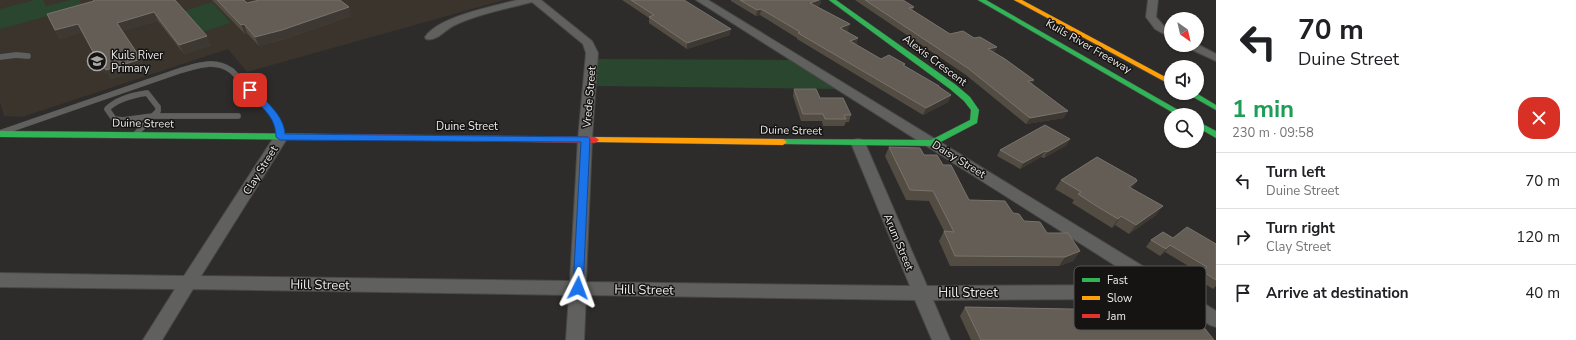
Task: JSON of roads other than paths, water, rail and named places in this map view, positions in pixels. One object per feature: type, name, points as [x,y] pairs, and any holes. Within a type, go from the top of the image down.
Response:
[{"type":"main road","name":"Alexis Crescent","points":[[832,0],[953,87],[967,99],[975,110],[974,121],[933,143]]},
{"type":"main road","name":"Kuils River Freeway","points":[[981,0],[1171,108]]},
{"type":"main road","name":"Kuils River Freeway","points":[[1017,0],[1164,79]]},
{"type":"main road","points":[[1202,100],[1216,108]]},
{"type":"main road","points":[[1204,127],[1216,135]]},
{"type":"main road","name":"Duine Street","points":[[0,133],[933,143]]},
{"type":"street","points":[[430,37],[436,31],[466,18],[528,0]]},
{"type":"street","name":"Vrede Street","points":[[535,0],[588,43],[592,53],[585,139],[575,340]]},
{"type":"street","name":"Daisy Street","points":[[701,0],[1130,266]]},
{"type":"street","points":[[1153,0],[1151,17],[1159,27],[1164,30]]},
{"type":"street","points":[[1204,52],[1216,58]]},
{"type":"street","name":"Clay Street","points":[[152,340],[280,137]]},
{"type":"street","name":"Arum Street","points":[[858,143],[940,340]]},
{"type":"street","name":"Hill Street","points":[[0,280],[920,293],[1074,292]]},
{"type":"street","name":"Daisy Street","points":[[1206,314],[1216,320]]},
{"type":"lane","points":[[0,57],[16,55],[28,56]]},
{"type":"lane","name":"Clay Street","points":[[0,133],[182,70],[198,65],[218,63],[226,65],[277,119],[280,127],[280,137]]},
{"type":"lane","points":[[136,135],[156,116],[158,111],[158,107],[150,95],[147,93],[138,94],[113,103],[107,109],[114,119],[123,120],[156,116],[238,116]]},
{"type":"place","name":"Kuils River Primary","points":[[97,61]]}]
